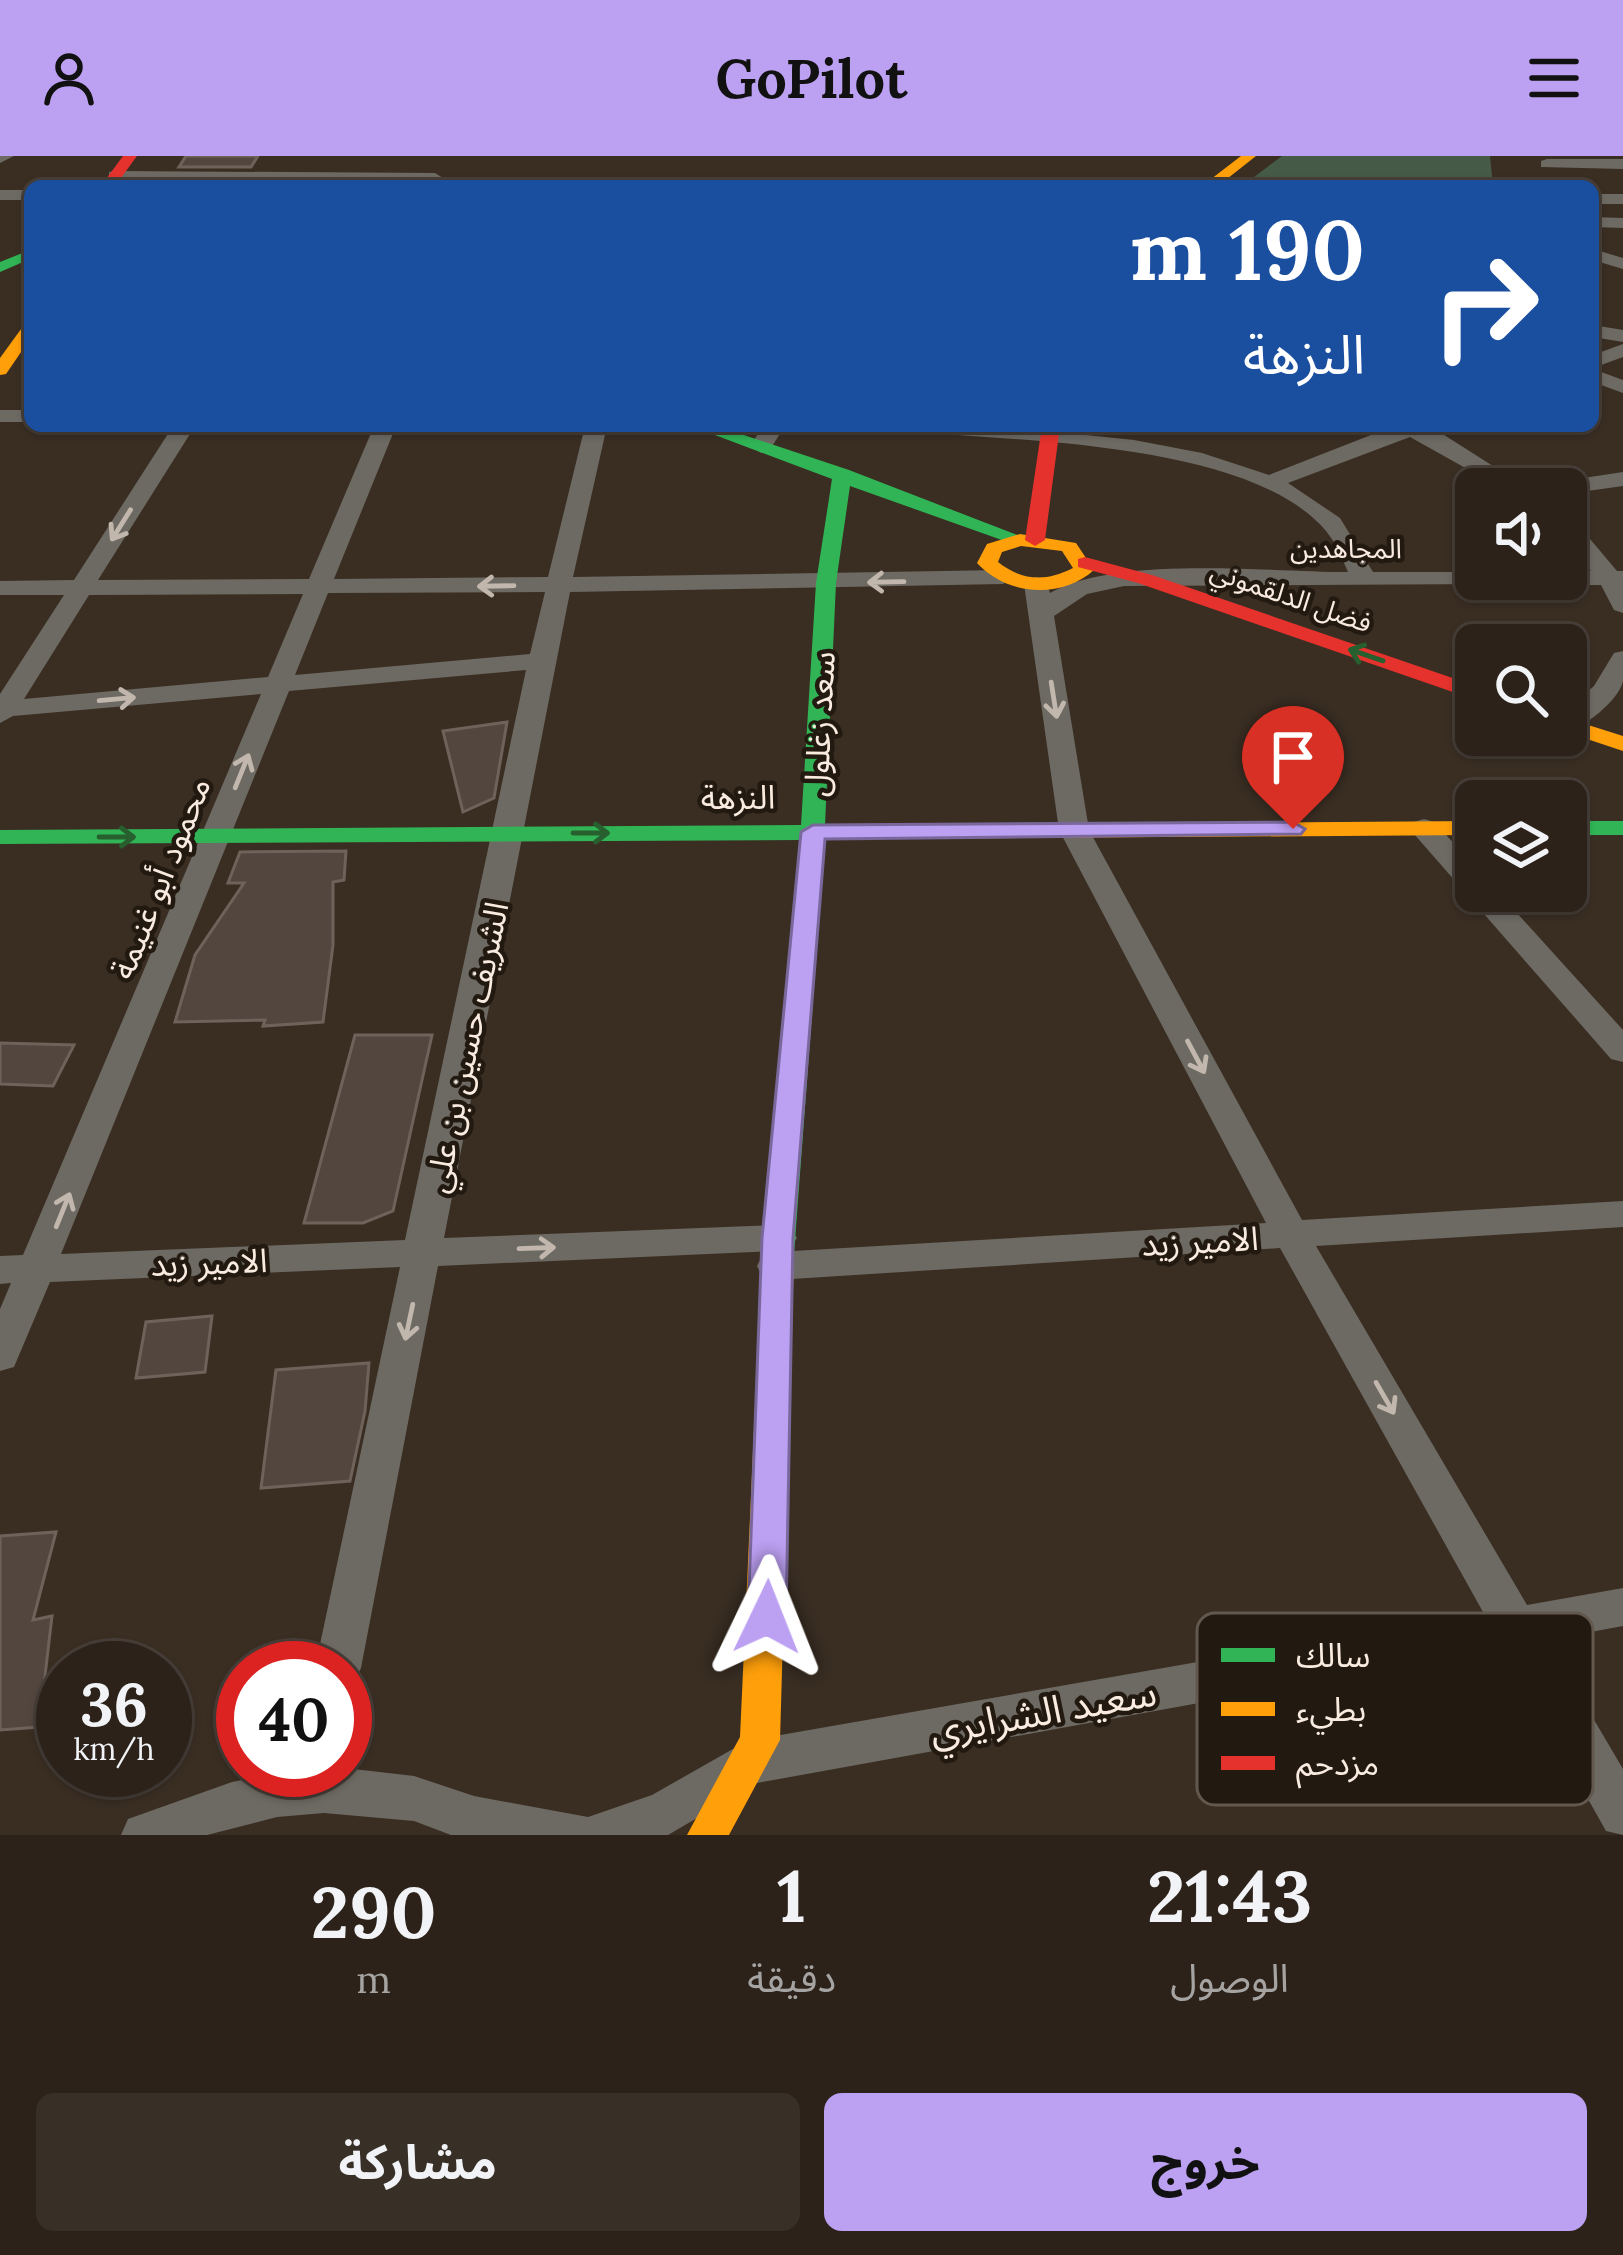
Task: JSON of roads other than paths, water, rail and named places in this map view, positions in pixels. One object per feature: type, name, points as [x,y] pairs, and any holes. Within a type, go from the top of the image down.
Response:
[{"type":"main road","points":[[1217,180],[1249,156]]},
{"type":"main road","points":[[0,272],[24,293]]},
{"type":"main road","points":[[0,329],[24,301]]},
{"type":"main road","points":[[0,370],[24,307]]},
{"type":"main road","points":[[1028,540],[1050,432]]},
{"type":"main road","points":[[767,436],[842,474],[1028,540]]},
{"type":"main road","name":"سعد زغلول","points":[[707,1835],[760,1740],[764,1705],[777,1252],[813,832],[826,583],[842,474]]},
{"type":"main road","points":[[1028,540],[994,548],[987,563],[1027,592],[1066,581],[1084,570],[1085,563]]},
{"type":"main road","name":"فضل الدلقموني","points":[[1028,540],[1075,550],[1085,563],[1145,579],[1455,686]]},
{"type":"main road","points":[[1587,731],[1623,743]]},
{"type":"main road","name":"النزهة","points":[[0,837],[1455,828]]},
{"type":"main road","points":[[1587,829],[1620,830]]},
{"type":"street","points":[[344,176],[356,156]]},
{"type":"street","points":[[1546,160],[1623,164]]},
{"type":"street","points":[[128,173],[246,180]]},
{"type":"street","points":[[279,180],[344,176],[403,180]]},
{"type":"street","points":[[1,711],[180,432]]},
{"type":"street","name":"محمود أبو غنيمة","points":[[0,1356],[383,432]]},
{"type":"street","name":"الشريف حسين بن علي","points":[[344,1641],[510,834],[541,661],[595,432]]},
{"type":"street","points":[[1050,432],[1166,453],[1271,482],[1331,522],[1364,579]]},
{"type":"street","points":[[1271,482],[1399,432]]},
{"type":"street","points":[[1421,432],[1482,468]]},
{"type":"street","points":[[1587,484],[1623,479]]},
{"type":"street","points":[[1587,547],[1617,578],[1623,605]]},
{"type":"street","name":"المجاهدين","points":[[1027,592],[1056,598],[1076,587],[1145,579],[1455,579]]},
{"type":"street","points":[[1216,603],[1228,590],[1262,580]]},
{"type":"street","points":[[0,588],[826,583],[1027,592],[1074,830],[1291,1235],[1509,1613]]},
{"type":"street","points":[[1587,706],[1605,691],[1623,659]]},
{"type":"street","points":[[1,711],[541,661]]},
{"type":"street","points":[[1424,828],[1455,863]]},
{"type":"street","points":[[1498,912],[1623,1052]]},
{"type":"street","name":"الامير زيد","points":[[0,1270],[423,1253],[777,1252],[1291,1235],[1623,1214]]},
{"type":"street","name":"سعيد الشرايري","points":[[1585,1613],[1623,1607]]},
{"type":"street","name":"سعيد الشرايري","points":[[747,1762],[1197,1681]]},
{"type":"street","points":[[601,1835],[666,1813],[747,1762]]},
{"type":"street","points":[[1593,1762],[1623,1815]]},
{"type":"street","points":[[372,1790],[484,1826],[576,1835]]},
{"type":"street","points":[[146,1835],[205,1808],[247,1797]]}]
